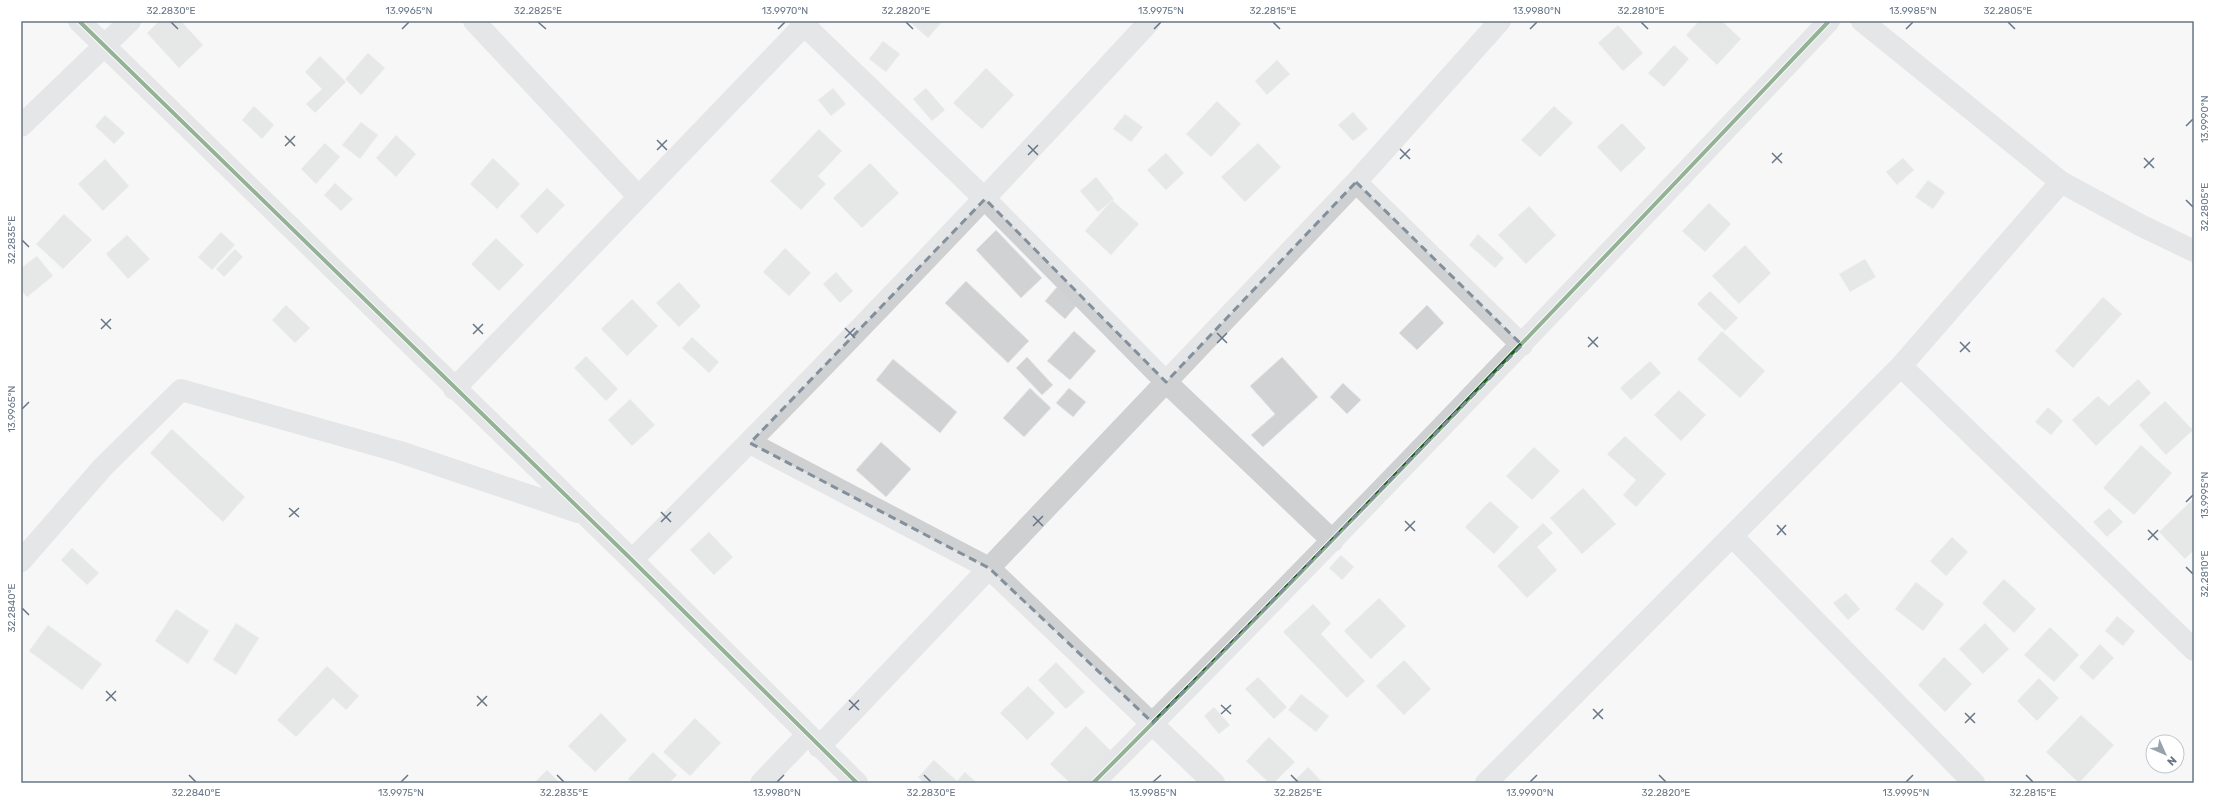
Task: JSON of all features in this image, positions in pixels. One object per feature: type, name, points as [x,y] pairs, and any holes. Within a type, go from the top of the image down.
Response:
[{"type":"street","points":[[79,21],[454,389],[632,560],[857,783]]},
{"type":"street","points":[[21,126],[105,47],[130,21]]},
{"type":"street","points":[[474,21],[638,196]]},
{"type":"street","points":[[632,560],[750,443],[985,199],[1150,21]]},
{"type":"street","points":[[761,783],[813,741],[989,568],[1356,182],[1500,21]]},
{"type":"street","points":[[1093,783],[1333,540],[1522,345],[1829,21]]},
{"type":"street","points":[[1862,21],[2061,182],[2142,226],[2194,251]]},
{"type":"street","points":[[454,389],[804,22],[985,199],[1166,382],[1333,540]]},
{"type":"street","points":[[1356,182],[1522,345]]},
{"type":"street","points":[[1486,783],[1901,366],[2061,182]]},
{"type":"street","points":[[1901,366],[2194,650]]},
{"type":"street","points":[[21,561],[103,467],[180,390],[400,452],[583,514]]},
{"type":"street","points":[[750,443],[989,568],[1153,723],[1214,783]]},
{"type":"street","points":[[1732,536],[1974,783]]},
{"type":"highlighted area","points":[[1356,182],[1522,345],[1153,723],[989,568],[750,443],[985,199],[1166,382]]},
{"type":"building","points":[[159,21],[181,21],[203,45],[179,68],[147,33]]},
{"type":"building","points":[[938,21],[941,23],[928,38],[910,22]]},
{"type":"building","points":[[1699,21],[1722,21],[1741,39],[1717,65],[1686,35]]},
{"type":"building","points":[[1618,25],[1643,53],[1623,71],[1598,43]]},
{"type":"building","points":[[883,41],[900,54],[886,72],[869,59]]},
{"type":"building","points":[[1674,45],[1689,59],[1664,87],[1648,73]]},
{"type":"building","points":[[368,53],[385,68],[361,95],[345,79]]},
{"type":"building","points":[[320,56],[346,82],[315,113],[306,104],[322,89],[305,72]]},
{"type":"building","points":[[1277,60],[1290,74],[1267,95],[1255,81]]},
{"type":"building","points":[[986,68],[1014,95],[982,129],[953,103]]},
{"type":"building","points":[[833,88],[846,104],[831,116],[818,100]]},
{"type":"building","points":[[926,88],[945,110],[932,121],[913,99]]},
{"type":"building","points":[[1217,101],[1241,124],[1211,157],[1186,134]]},
{"type":"building","points":[[254,106],[274,125],[262,139],[242,120]]},
{"type":"building","points":[[1554,106],[1573,123],[1540,157],[1521,140]]},
{"type":"building","points":[[1353,112],[1368,129],[1353,141],[1338,125]]},
{"type":"building","points":[[1125,114],[1143,127],[1131,142],[1113,129]]},
{"type":"building","points":[[105,115],[125,133],[114,144],[95,126]]},
{"type":"building","points":[[361,122],[378,135],[360,159],[342,145]]},
{"type":"building","points":[[1622,123],[1646,148],[1621,172],[1597,147]]},
{"type":"building","points":[[819,129],[842,151],[818,176],[826,184],[801,210],[770,181]]},
{"type":"building","points":[[396,135],[416,154],[396,177],[376,158]]},
{"type":"building","points":[[325,143],[340,157],[316,184],[301,169]]},
{"type":"building","points":[[1258,143],[1281,167],[1245,202],[1221,177]]},
{"type":"building","points":[[1166,153],[1184,173],[1166,190],[1147,170]]},
{"type":"building","points":[[493,158],[520,184],[497,209],[470,184]]},
{"type":"building","points":[[1903,158],[1914,170],[1897,185],[1886,172]]},
{"type":"building","points":[[105,159],[129,186],[103,211],[78,184]]},
{"type":"building","points":[[870,163],[899,193],[862,228],[833,198]]},
{"type":"building","points":[[1096,177],[1114,199],[1098,212],[1080,191]]},
{"type":"building","points":[[1928,180],[1945,192],[1933,209],[1915,197]]},
{"type":"building","points":[[335,183],[353,199],[341,211],[324,195]]},
{"type":"building","points":[[547,188],[565,205],[537,234],[520,216]]},
{"type":"building","points":[[1112,200],[1139,224],[1111,255],[1085,231]]},
{"type":"building","points":[[1709,203],[1731,224],[1705,252],[1682,231]]},
{"type":"building","points":[[1529,206],[1556,235],[1526,264],[1498,235]]},
{"type":"building","points":[[64,214],[92,240],[63,269],[36,244]]},
{"type":"building","points":[[996,230],[1042,278],[1021,298],[976,250]]},
{"type":"building","points":[[221,232],[235,245],[212,270],[198,257]]},
{"type":"building","points":[[1478,234],[1504,258],[1495,268],[1469,245]]},
{"type":"building","points":[[127,235],[150,259],[128,279],[106,254]]},
{"type":"building","points":[[496,238],[524,265],[499,291],[471,264]]},
{"type":"building","points":[[1745,245],[1771,273],[1739,304],[1712,276]]},
{"type":"building","points":[[785,248],[811,273],[789,296],[763,272]]},
{"type":"building","points":[[235,249],[243,257],[224,277],[216,269]]},
{"type":"building","points":[[37,256],[53,276],[27,297],[21,290],[21,268]]},
{"type":"building","points":[[1865,259],[1876,277],[1850,292],[1839,274]]},
{"type":"building","points":[[836,272],[853,291],[840,303],[823,284]]},
{"type":"building","points":[[966,281],[1029,341],[1008,363],[945,303]]},
{"type":"building","points":[[679,282],[701,306],[679,327],[656,303]]},
{"type":"building","points":[[1057,287],[1077,305],[1065,319],[1045,301]]},
{"type":"building","points":[[1710,291],[1738,318],[1725,331],[1697,304]]},
{"type":"building","points":[[2103,297],[2122,314],[2073,368],[2055,351]]},
{"type":"building","points":[[632,299],[658,326],[627,356],[601,329]]},
{"type":"building","points":[[286,305],[310,328],[295,343],[272,320]]},
{"type":"building","points":[[1427,305],[1444,323],[1417,350],[1399,333]]},
{"type":"building","points":[[1074,331],[1096,351],[1070,380],[1047,361]]},
{"type":"building","points":[[1722,331],[1765,371],[1740,398],[1697,359]]},
{"type":"building","points":[[692,337],[719,362],[709,373],[682,348]]},
{"type":"building","points":[[586,356],[618,389],[606,401],[574,368]]},
{"type":"building","points":[[1027,357],[1053,385],[1042,395],[1016,368]]},
{"type":"building","points":[[1282,357],[1318,397],[1263,447],[1251,435],[1275,414],[1250,386]]},
{"type":"building","points":[[893,359],[957,412],[940,433],[876,380]]},
{"type":"building","points":[[1650,361],[1661,373],[1631,400],[1620,388]]},
{"type":"building","points":[[2138,379],[2151,393],[2096,446],[2072,420],[2098,396],[2109,406]]},
{"type":"building","points":[[1343,383],[1361,400],[1347,414],[1330,397]]},
{"type":"building","points":[[1030,388],[1051,408],[1024,437],[1003,418]]},
{"type":"building","points":[[1069,388],[1086,402],[1073,417],[1056,403]]},
{"type":"building","points":[[1679,390],[1706,415],[1681,441],[1654,415]]},
{"type":"building","points":[[630,399],[655,425],[632,446],[608,420]]},
{"type":"building","points":[[2165,401],[2193,430],[2166,455],[2139,425]]},
{"type":"building","points":[[2048,407],[2063,421],[2051,435],[2035,422]]},
{"type":"building","points":[[172,429],[245,497],[223,522],[150,453]]},
{"type":"building","points":[[1625,436],[1666,474],[1636,507],[1623,495],[1636,480],[1607,454]]},
{"type":"building","points":[[881,442],[911,469],[886,497],[856,470]]},
{"type":"building","points":[[2141,445],[2172,473],[2134,515],[2103,488]]},
{"type":"building","points":[[1534,447],[1560,471],[1532,500],[1506,476]]},
{"type":"building","points":[[1583,488],[1616,524],[1582,554],[1550,518]]},
{"type":"building","points":[[2194,498],[2194,550],[2185,559],[2159,532]]},
{"type":"building","points":[[1490,501],[1519,527],[1494,554],[1465,527]]},
{"type":"building","points":[[2109,508],[2123,522],[2107,537],[2093,522]]},
{"type":"building","points":[[1543,523],[1553,533],[1537,547],[1557,570],[1527,598],[1497,566]]},
{"type":"building","points":[[709,532],[733,557],[714,575],[690,550]]},
{"type":"building","points":[[1952,537],[1968,552],[1946,576],[1930,561]]},
{"type":"building","points":[[72,548],[99,573],[87,585],[61,560]]},
{"type":"building","points":[[1341,555],[1354,567],[1342,580],[1329,568]]},
{"type":"building","points":[[2004,579],[2036,609],[2014,633],[1982,603]]},
{"type":"building","points":[[1916,582],[1944,604],[1923,631],[1895,609]]},
{"type":"building","points":[[1846,593],[1860,609],[1848,620],[1833,603]]},
{"type":"building","points":[[1379,598],[1406,626],[1371,659],[1344,631]]},
{"type":"building","points":[[1313,604],[1331,623],[1321,634],[1365,681],[1347,698],[1283,632]]},
{"type":"building","points":[[176,609],[209,631],[188,664],[155,641]]},
{"type":"building","points":[[2117,616],[2135,631],[2123,646],[2105,631]]},
{"type":"building","points":[[236,623],[259,638],[236,675],[213,660]]},
{"type":"building","points":[[1985,623],[2009,649],[1983,674],[1959,649]]},
{"type":"building","points":[[48,625],[102,664],[82,690],[29,651]]},
{"type":"building","points":[[2050,627],[2079,655],[2054,682],[2024,655]]},
{"type":"building","points":[[2100,644],[2114,658],[2093,680],[2079,667]]},
{"type":"building","points":[[1944,657],[1972,684],[1945,712],[1918,685]]},
{"type":"building","points":[[1404,660],[1431,689],[1404,715],[1376,686]]},
{"type":"building","points":[[1056,662],[1085,692],[1066,709],[1038,680]]},
{"type":"building","points":[[327,666],[359,696],[346,710],[333,698],[296,737],[277,720]]},
{"type":"building","points":[[1258,677],[1287,707],[1274,719],[1245,689]]},
{"type":"building","points":[[2039,678],[2059,698],[2037,721],[2017,701]]},
{"type":"building","points":[[1028,686],[1055,713],[1027,740],[1000,713]]},
{"type":"building","points":[[1301,694],[1329,716],[1316,732],[1288,710]]},
{"type":"building","points":[[1214,707],[1230,725],[1219,734],[1204,716]]},
{"type":"building","points":[[601,713],[627,740],[595,772],[568,746]]},
{"type":"building","points":[[2081,715],[2114,745],[2079,783],[2046,752]]},
{"type":"building","points":[[695,718],[721,743],[690,776],[663,752]]},
{"type":"building","points":[[1086,726],[1115,755],[1088,783],[1070,783],[1050,764]]},
{"type":"building","points":[[1269,737],[1295,762],[1274,783],[1269,783],[1246,761]]},
{"type":"building","points":[[653,752],[677,775],[669,783],[633,783],[628,779]]},
{"type":"building","points":[[934,760],[957,781],[965,772],[977,783],[924,783],[918,777]]},
{"type":"building","points":[[1308,767],[1323,783],[1292,783]]},
{"type":"building","points":[[547,770],[560,783],[534,783]]},
{"type":"cycle path","points":[[79,21],[632,560],[857,783]]},
{"type":"cycle path","points":[[1093,783],[1372,500],[1829,21]]}]
